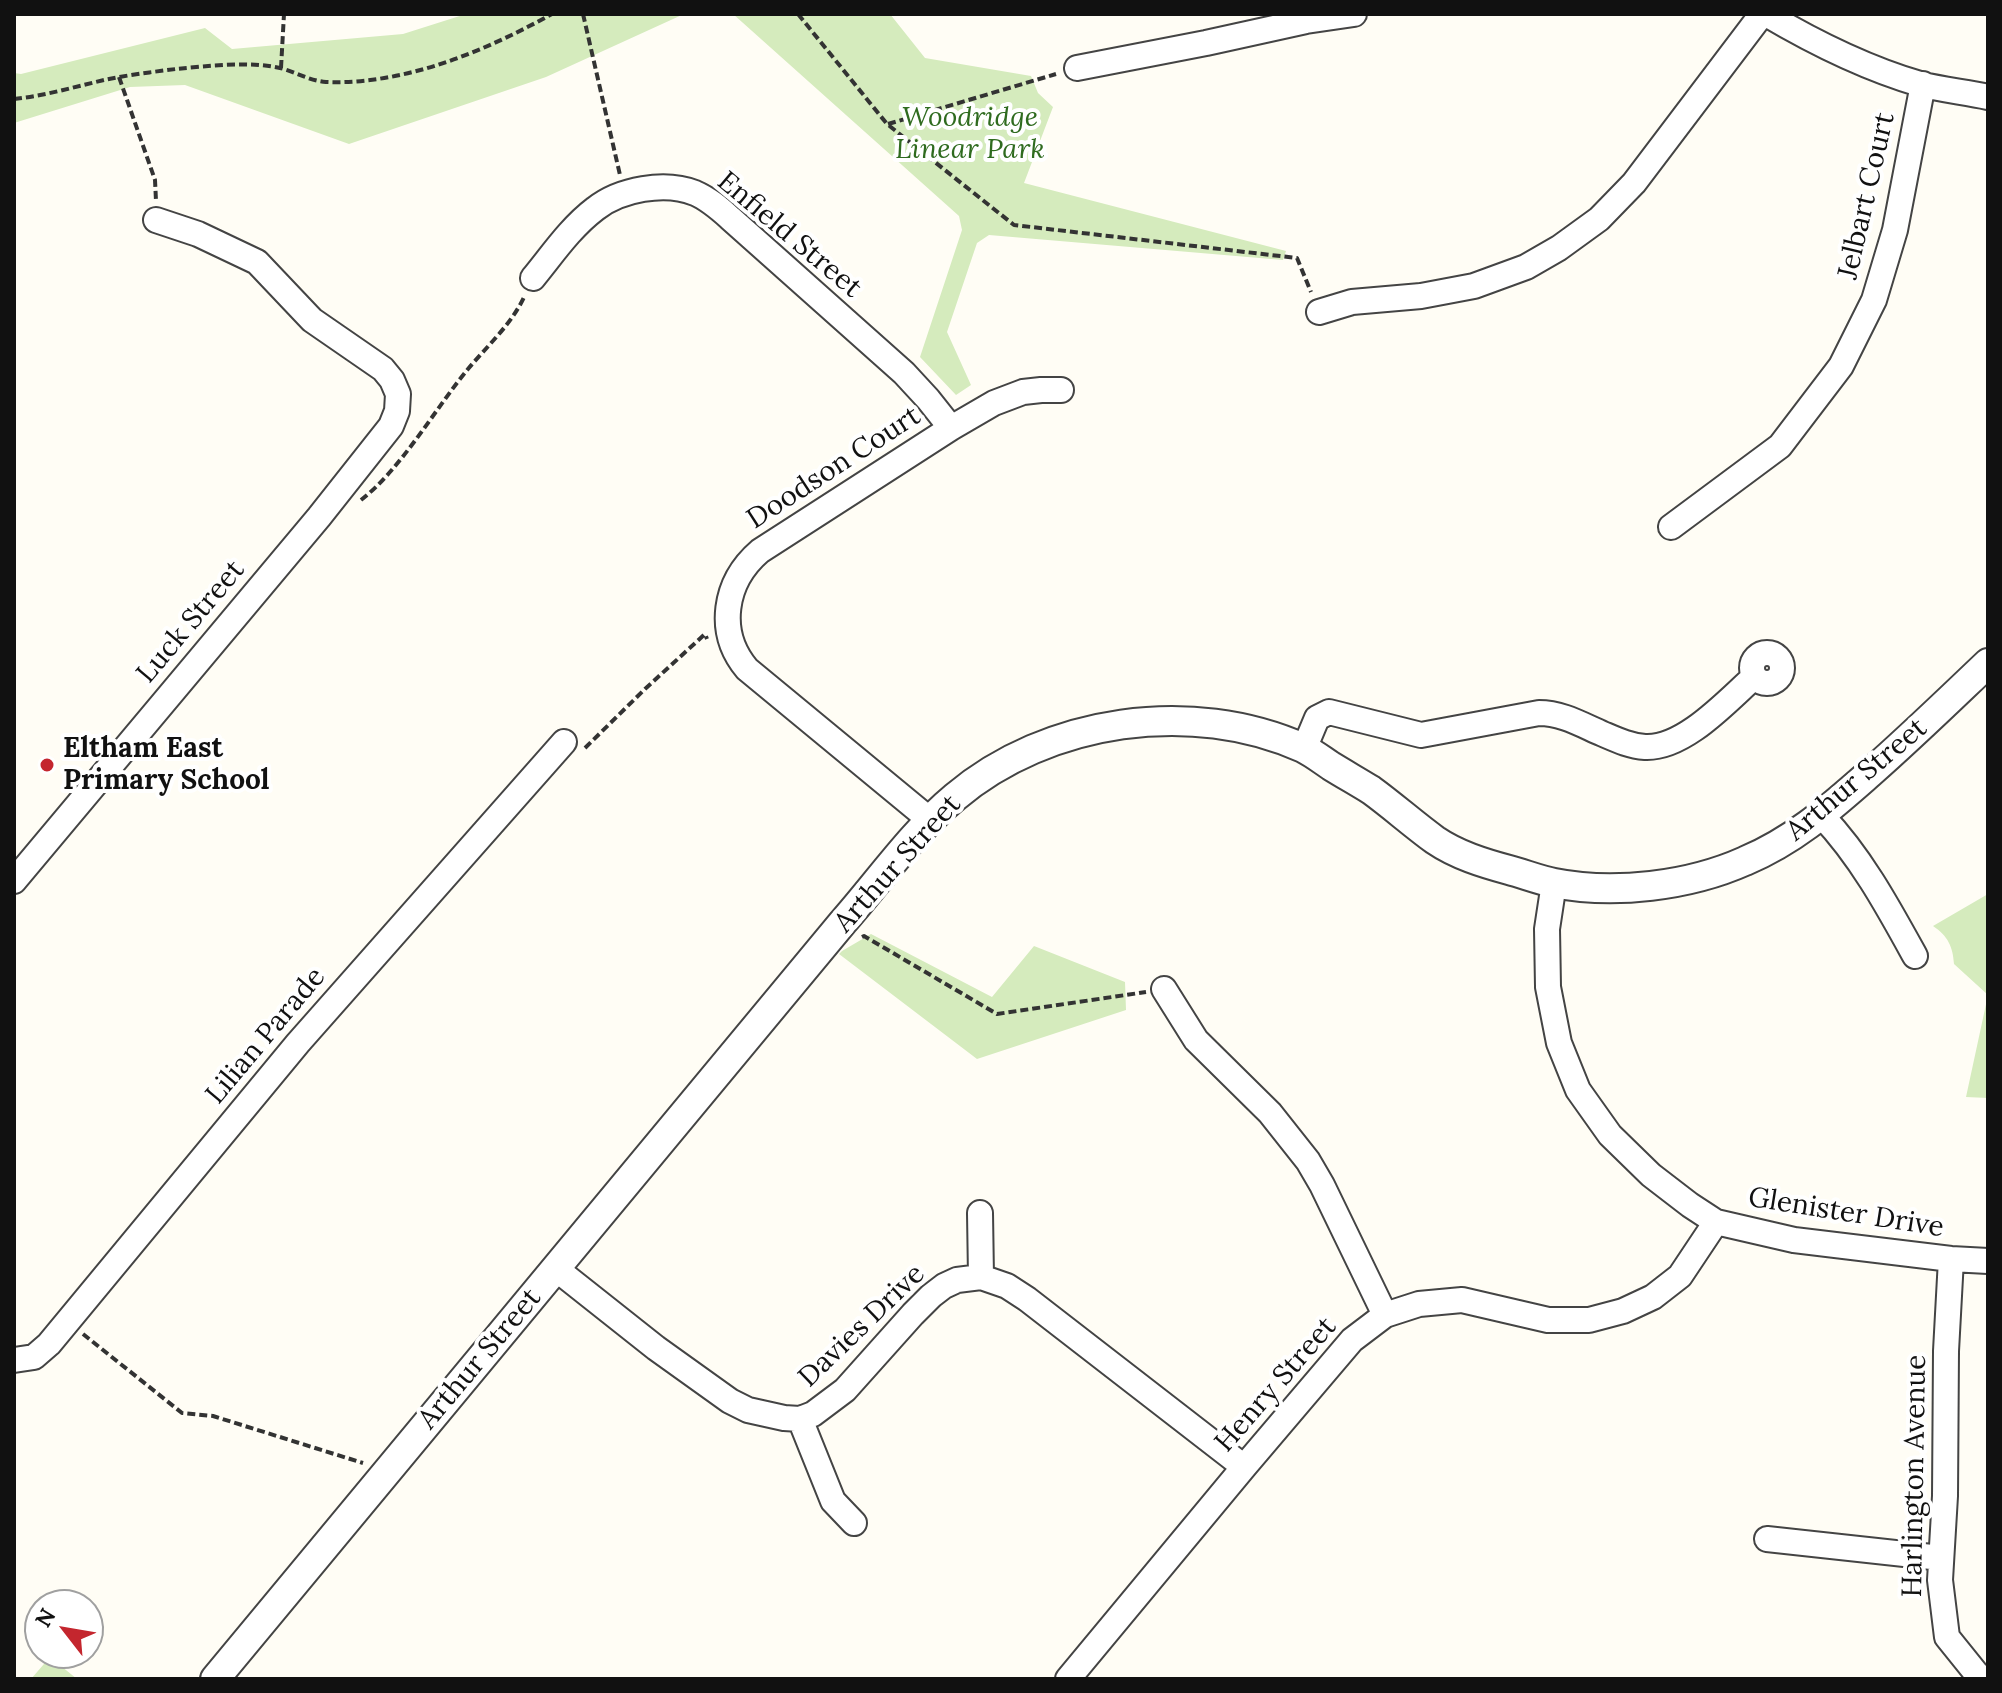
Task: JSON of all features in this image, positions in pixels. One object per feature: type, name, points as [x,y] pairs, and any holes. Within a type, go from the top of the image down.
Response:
[{"type":"street","points":[[1077,68],[1354,14]]},
{"type":"street","points":[[1319,312],[1352,302],[1421,296],[1474,286],[1526,267],[1559,248],[1599,219],[1634,183],[1764,14],[1839,54],[1923,84],[1988,97]]},
{"type":"street","name":"Jelbart Court","points":[[1671,527],[1780,446],[1841,366],[1874,300],[1895,230],[1923,84]]},
{"type":"street","name":"Enfield Street","points":[[533,278],[583,220],[595,208],[610,200],[624,194],[662,188],[694,193],[730,218],[904,373],[951,428]]},
{"type":"street","name":"Luck Street","points":[[14,881],[319,517],[391,426],[397,411],[398,394],[383,369],[312,320],[257,262],[198,234],[156,220]]},
{"type":"street","name":"Doodson Court","points":[[930,820],[747,669],[733,649],[727,623],[734,588],[752,558],[772,543],[951,428],[1007,397],[1041,390],[1061,390]]},
{"type":"street","name":"Arthur Street","points":[[215,1679],[930,820],[957,795],[990,772],[1029,750],[1064,736],[1107,726],[1151,721],[1232,727],[1304,749],[1372,791],[1437,841],[1474,860],[1554,883],[1599,888],[1647,886],[1694,878],[1742,863],[1782,844],[1822,816],[1988,663]]},
{"type":"street","points":[[1304,749],[1317,718],[1329,712],[1421,735],[1550,713],[1623,743],[1648,747],[1674,741],[1695,728],[1754,677]]},
{"type":"street","name":"Lilian Parade","points":[[14,1360],[34,1357],[49,1344],[298,1043],[570,749]]},
{"type":"street","points":[[1822,816],[1881,893],[1915,956]]},
{"type":"street","name":"Glenister Drive","points":[[1554,883],[1547,929],[1548,987],[1559,1043],[1578,1090],[1610,1135],[1651,1175],[1716,1222],[1794,1240],[1988,1261]]},
{"type":"street","points":[[1164,989],[1196,1040],[1270,1113],[1308,1161],[1385,1315]]},
{"type":"street","points":[[980,1213],[981,1277],[1007,1286],[1027,1299],[1244,1467]]},
{"type":"street","name":"Henry Street","points":[[1068,1679],[1352,1340],[1385,1315],[1419,1304],[1462,1300],[1548,1320],[1589,1320],[1623,1311],[1653,1297],[1680,1276],[1716,1222]]},
{"type":"street","name":"Harlington Avenue","points":[[1951,1259],[1940,1580],[1947,1637],[1983,1679]]},
{"type":"street","name":"Davies Drive","points":[[555,1268],[656,1348],[730,1401],[765,1415],[800,1419],[813,1414],[845,1390],[931,1296],[957,1280],[981,1277]]},
{"type":"street","points":[[800,1419],[833,1501],[854,1523]]},
{"type":"street","points":[[1767,1539],[1941,1558]]},
{"type":"path","points":[[281,68],[284,14]]},
{"type":"path","points":[[14,99],[119,77],[176,69],[255,65],[281,68],[322,82],[352,82],[390,76],[423,69],[471,52],[552,14]]},
{"type":"path","points":[[583,14],[620,177]]},
{"type":"path","points":[[798,14],[887,124],[1014,225],[1297,258],[1319,312]]},
{"type":"path","points":[[887,124],[1077,68]]},
{"type":"path","points":[[119,77],[155,180],[156,220]]},
{"type":"path","points":[[570,749],[635,698],[705,634],[709,644]]},
{"type":"path","points":[[852,943],[864,936],[997,1014],[1164,989]]},
{"type":"path","points":[[79,1331],[182,1413],[213,1416],[371,1465]]},
{"type":"green space","points":[[466,14],[684,14],[546,77],[349,144],[185,85],[130,87],[14,123],[14,73],[21,74],[205,28],[232,49],[403,34]]},
{"type":"green space","name":"Woodridge Linear Park","points":[[733,14],[890,14],[925,58],[1031,76],[1038,93],[1053,107],[1024,183],[1286,251],[1283,260],[989,235],[977,243],[947,332],[971,385],[956,395],[920,357],[962,230],[959,216]]},
{"type":"green space","points":[[1988,894],[1988,995],[1954,964],[1949,942],[1933,926]]},
{"type":"green space","points":[[871,934],[992,997],[1034,946],[1125,982],[1126,1010],[977,1059],[839,954]]},
{"type":"green space","points":[[1988,995],[1988,1098],[1966,1097]]},
{"type":"green space","points":[[40,1669],[65,1669],[77,1679],[31,1679]]},
{"type":"place","name":"Eltham East Primary School","points":[[47,765]]}]
